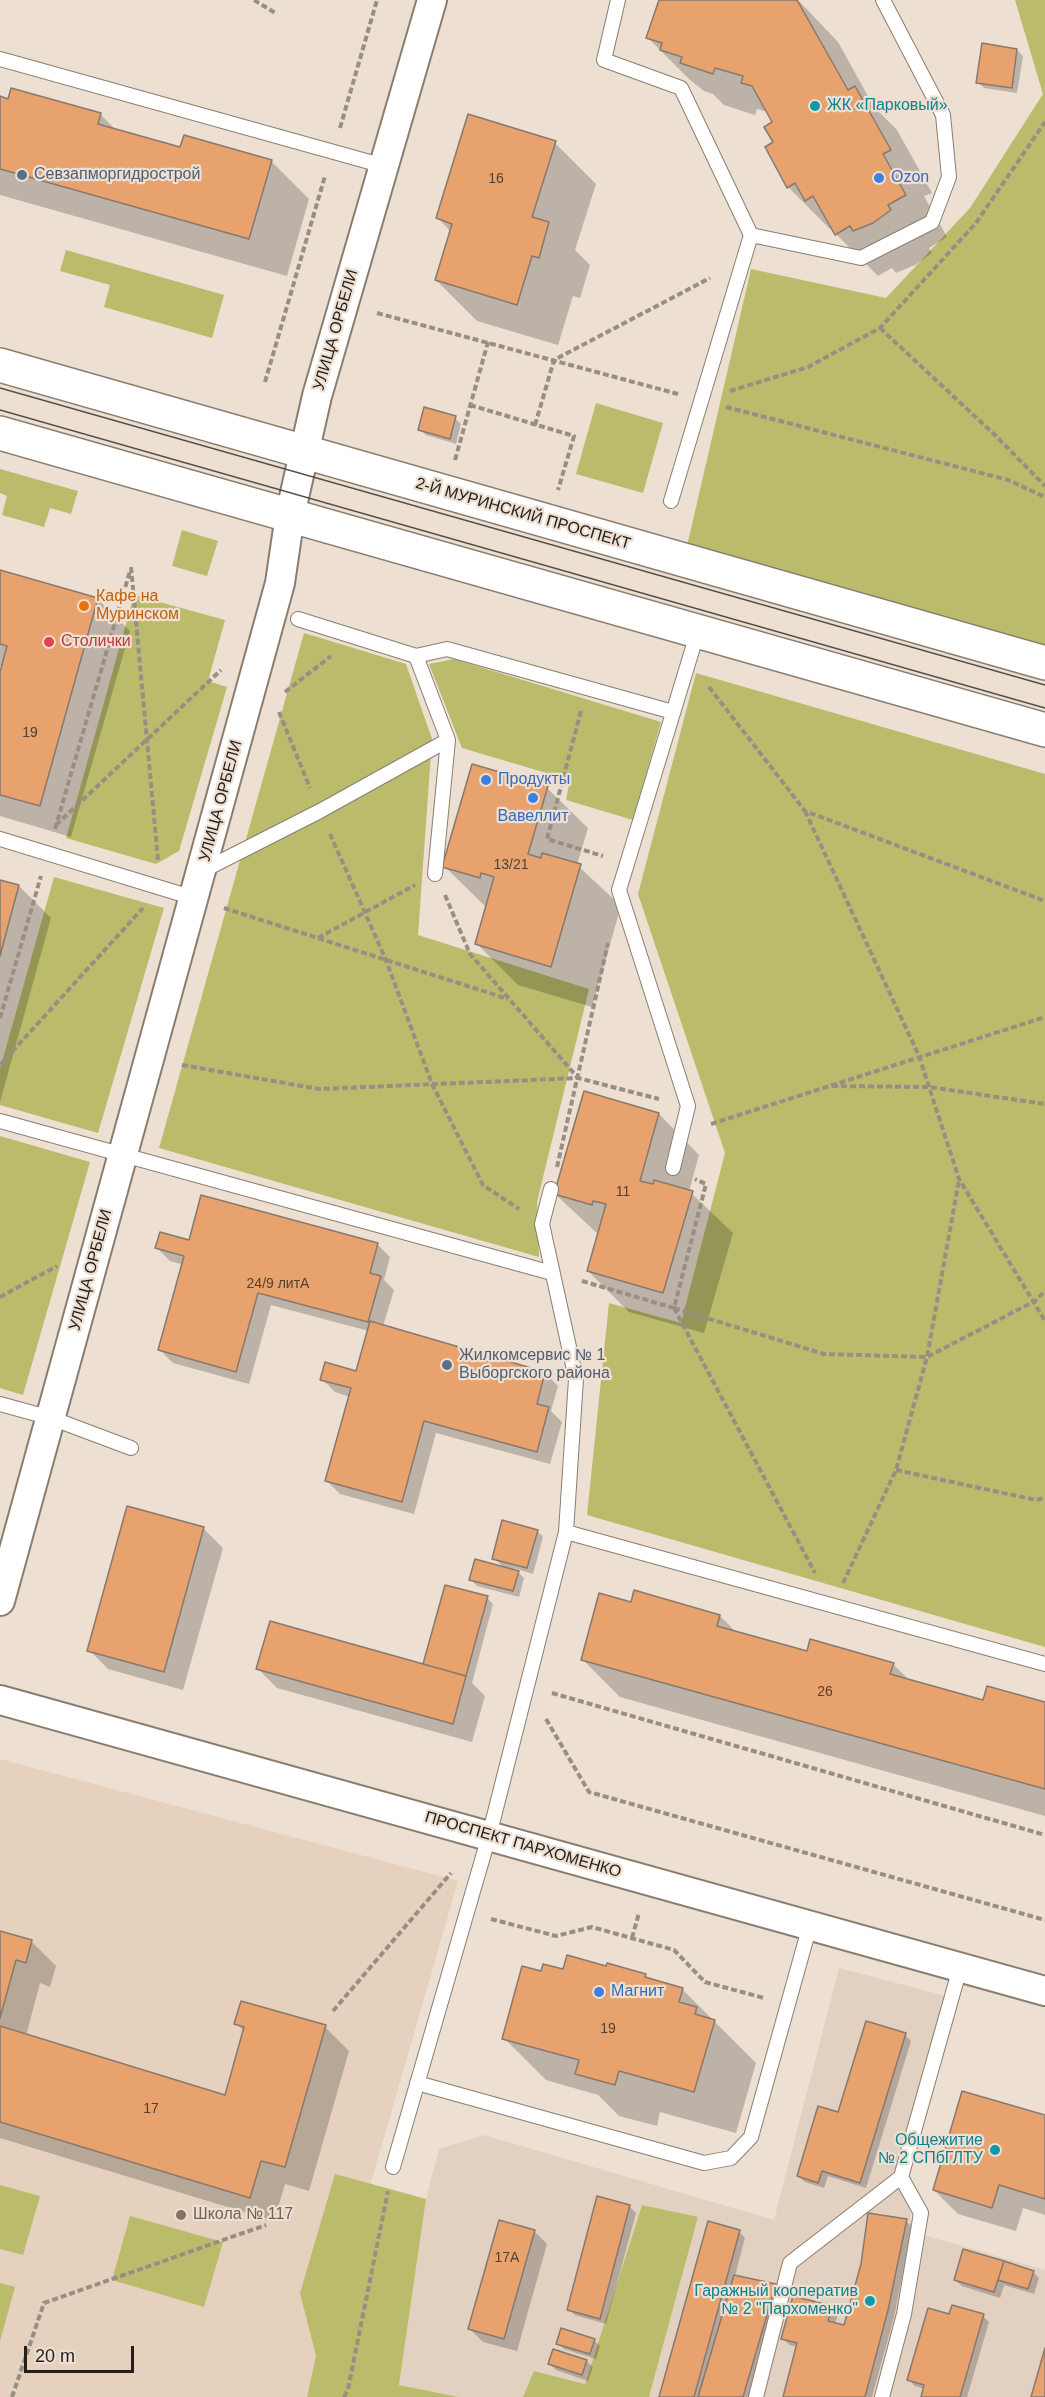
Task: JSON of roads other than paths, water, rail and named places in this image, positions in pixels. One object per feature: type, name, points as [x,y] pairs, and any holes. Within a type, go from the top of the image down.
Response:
[{"type":"main road","name":"2-Й МУРИНСКИЙ ПРОСПЕКТ","points":[[0,366],[1045,663]]},
{"type":"main road","points":[[0,433],[290,515],[694,646],[1045,730]]},
{"type":"street","name":"УЛИЦА ОРБЕЛИ","points":[[0,1601],[280,583],[290,515],[303,452],[432,0]]},
{"type":"street","name":"ПРОСПЕКТ ПАРХОМЕНКО","points":[[0,1700],[1045,1991]]},
{"type":"lane","points":[[618,0],[604,60],[681,88],[751,235],[671,501]]},
{"type":"lane","points":[[751,235],[861,258],[932,222],[949,177],[943,115],[883,0]]},
{"type":"lane","points":[[0,59],[384,166]]},
{"type":"lane","points":[[298,619],[416,656],[447,649],[673,712]]},
{"type":"lane","points":[[673,1168],[688,1106],[619,890],[694,646]]},
{"type":"lane","points":[[416,656],[448,740],[435,874]]},
{"type":"lane","points":[[202,871],[320,811],[448,740]]},
{"type":"lane","points":[[0,839],[194,898]]},
{"type":"lane","points":[[0,1121],[552,1273]]},
{"type":"lane","points":[[393,2167],[489,1836],[566,1532],[576,1379],[542,1224],[551,1189]]},
{"type":"lane","points":[[0,1404],[51,1418],[131,1448]]},
{"type":"lane","points":[[566,1532],[1045,1664]]},
{"type":"lane","points":[[417,2083],[704,2163],[731,2158],[751,2137],[810,1926]]},
{"type":"lane","points":[[756,2397],[790,2263],[901,2177],[960,1968]]},
{"type":"lane","points":[[882,2397],[904,2314],[921,2213],[901,2177]]},
{"type":"tram line","points":[[0,388],[1045,685]]},
{"type":"tram line","points":[[0,410],[1045,708]]},
{"type":"place","name":"ЖК «Парковый»","points":[[815,106]]},
{"type":"place","name":"Севзапморгидрострой","points":[[22,175]]},
{"type":"place","name":"Ozon","points":[[879,178]]},
{"type":"place","name":"Кафе на Муринском","points":[[84,606]]},
{"type":"place","name":"Столички","points":[[49,642]]},
{"type":"place","name":"Продукты","points":[[486,780]]},
{"type":"place","name":"Вавеллит","points":[[533,798]]},
{"type":"place","name":"Жилкомсервис № 1 Выборгского района","points":[[447,1365]]},
{"type":"place","name":"Магнит","points":[[599,1992]]},
{"type":"place","name":"Общежитие № 2 СПбГЛТУ","points":[[995,2150]]},
{"type":"place","name":"Школа № 117","points":[[181,2215]]},
{"type":"place","name":"Гаражный кооператив № 2 \"Пархоменко\"","points":[[870,2301]]}]
